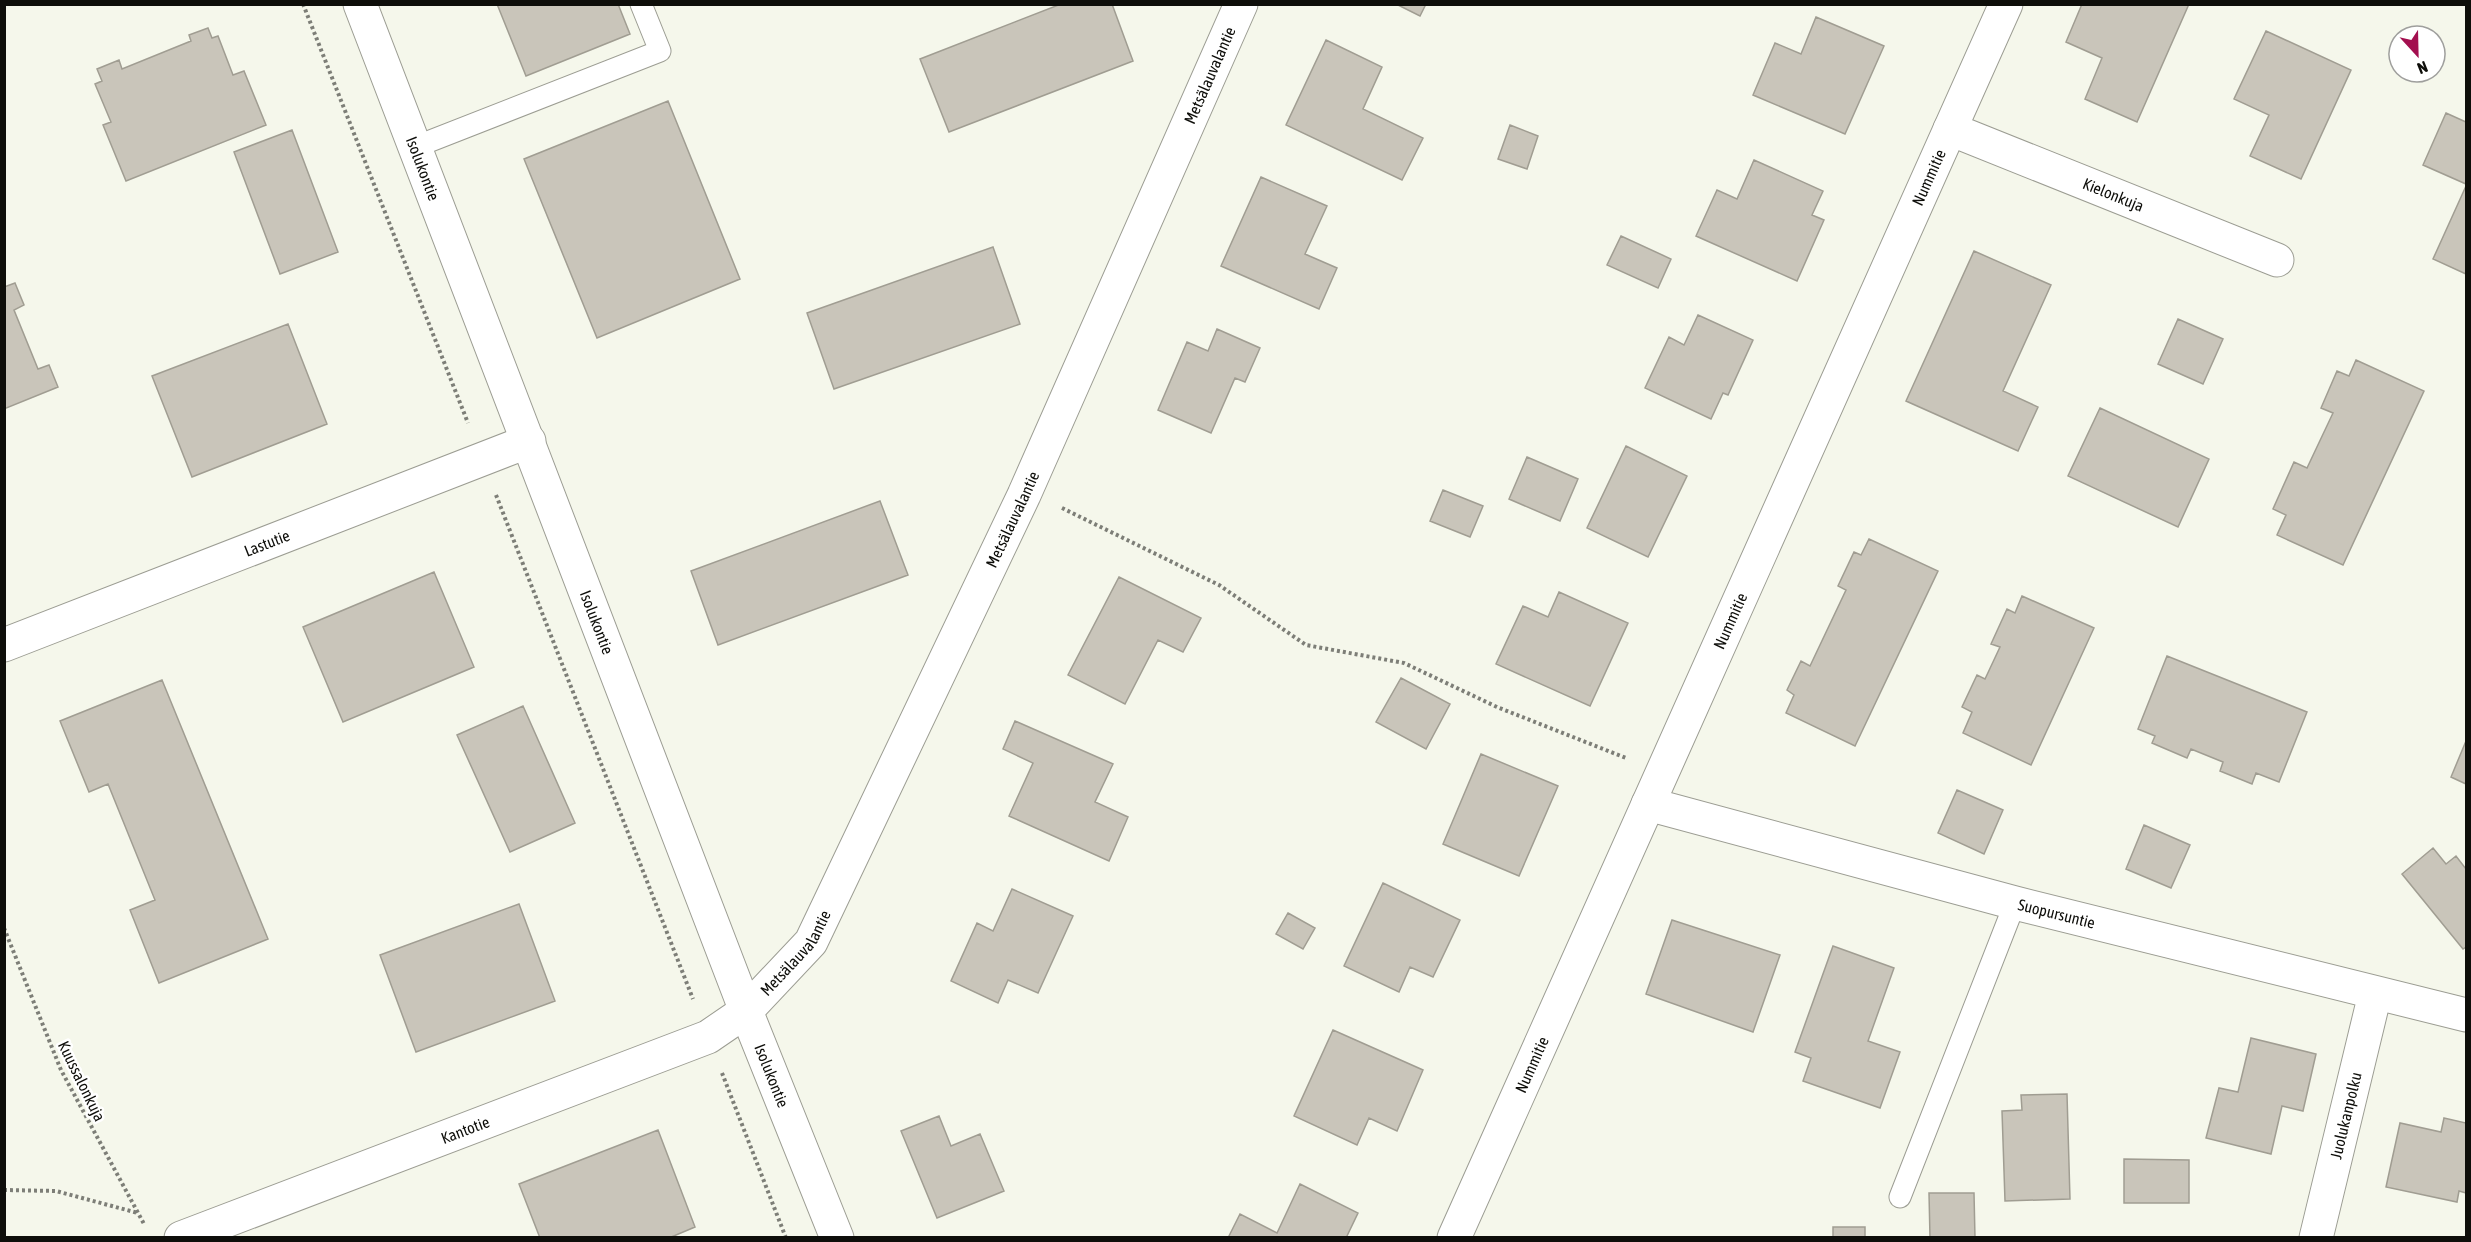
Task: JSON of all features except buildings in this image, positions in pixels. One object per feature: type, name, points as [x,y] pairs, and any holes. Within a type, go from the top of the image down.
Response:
[{"type":"street","name":"Isolukontie","points":[[360,4],[746,1011],[837,1238]]},
{"type":"street","name":"Metsälauvalantie","points":[[746,1011],[811,942],[1024,495],[1240,4]]},
{"type":"street","name":"Nummitie","points":[[1454,1238],[2006,4]]},
{"type":"street","name":"Kielonkuja","points":[[1950,129],[2277,260]]},
{"type":"street","name":"Lastutie","points":[[4,645],[529,441]]},
{"type":"street","name":"Suopursuntie","points":[[1648,804],[2015,903],[2466,1015]]},
{"type":"street","name":"Juolukanpolku","points":[[2316,1238],[2375,994]]},
{"type":"street","name":"Kantotie","points":[[181,1238],[708,1037],[746,1011]]},
{"type":"lane","points":[[416,147],[660,51],[641,4]]},
{"type":"lane","points":[[1900,1197],[2015,903]]},
{"type":"path","points":[[303,4],[786,1238]]},
{"type":"path","points":[[1024,495],[1077,514],[1219,585],[1306,645],[1404,663],[1497,707],[1606,748],[1662,774]]},
{"type":"path","name":"Kuussalonkuja","points":[[4,928],[60,1070],[147,1229]]},
{"type":"path","points":[[4,1190],[56,1191],[138,1213]]}]
